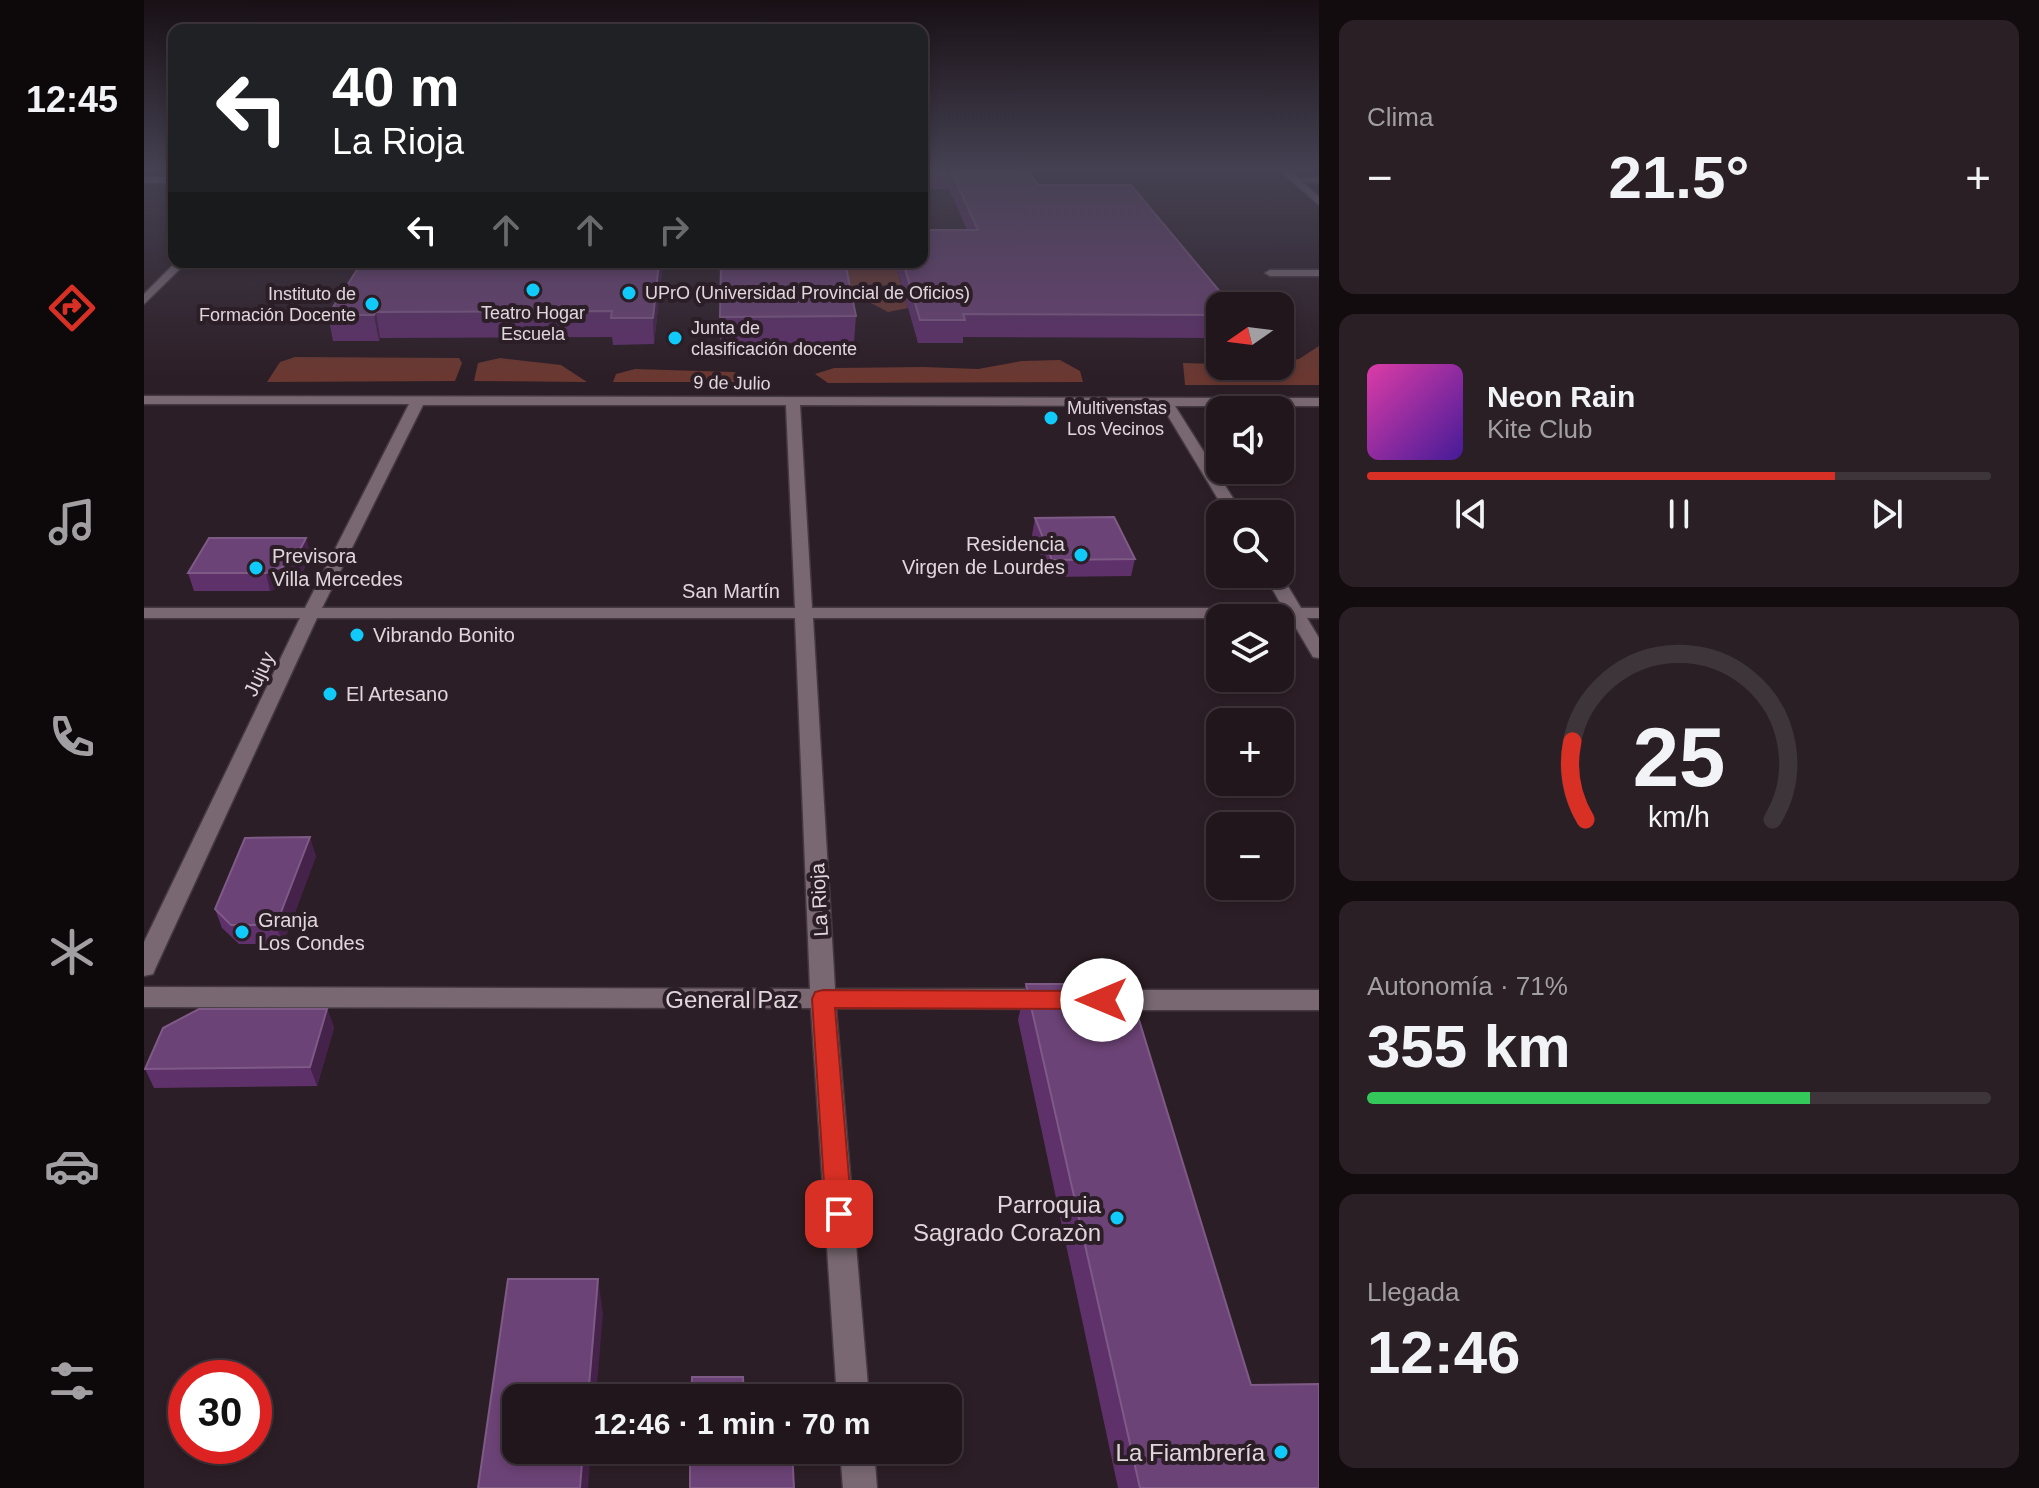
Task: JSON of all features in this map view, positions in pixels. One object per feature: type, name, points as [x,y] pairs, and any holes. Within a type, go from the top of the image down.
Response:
[{"type":"street","points":[[144,301],[176,268]]},
{"type":"street","points":[[158,273],[171,273]]},
{"type":"street","name":"9 de Julio","points":[[144,400],[1319,402]]},
{"type":"street","name":"Jujuy","points":[[144,967],[311,613],[418,401]]},
{"type":"street","name":"La Rioja","points":[[793,401],[823,999],[852,1384]]},
{"type":"street","points":[[1166,402],[1226,500]]},
{"type":"street","points":[[1281,588],[1319,653]]},
{"type":"street","name":"San Martín","points":[[144,613],[1319,613]]},
{"type":"street","name":"General Paz","points":[[144,997],[1319,1000]]},
{"type":"street","points":[[858,1464],[860,1488]]},
{"type":"lane","points":[[1270,273],[1319,273]]},
{"type":"shaded area","points":[[855,268],[896,268],[908,308],[888,312],[869,302],[899,295],[879,283],[847,290],[822,275]]},
{"type":"shaded area","points":[[1319,346],[1319,385],[1185,385],[1183,363],[1206,364],[1206,380],[1294,380],[1294,360]]},
{"type":"shaded area","points":[[295,357],[459,358],[462,363],[455,381],[267,382],[280,362]]},
{"type":"shaded area","points":[[500,358],[561,365],[587,382],[474,381],[478,363]]},
{"type":"shaded area","points":[[1060,360],[1080,371],[1083,382],[828,383],[815,374],[834,368],[978,369],[1022,361]]},
{"type":"shaded area","points":[[635,369],[733,372],[742,374],[750,382],[613,382],[616,374]]},
{"type":"building","points":[[928,237],[1175,237],[1220,292],[1206,292],[1206,315],[963,314],[965,320],[920,320],[905,268],[928,268]]},
{"type":"building","points":[[358,268],[658,268],[653,318],[611,318],[612,311],[328,315]]},
{"type":"building","points":[[721,268],[846,268],[856,316],[720,317]]},
{"type":"building","points":[[1114,517],[1135,559],[1052,560],[1035,518]]},
{"type":"building","points":[[209,538],[306,538],[293,563],[266,573],[188,573]]},
{"type":"building","points":[[310,837],[276,925],[231,925],[215,909],[245,838]]},
{"type":"building","name":"Parroquia Sagrado Corazòn","points":[[1026,984],[1128,984],[1251,1385],[1319,1384],[1319,1488],[1140,1488]]},
{"type":"building","points":[[199,1009],[327,1009],[310,1067],[145,1069],[163,1028]]},
{"type":"building","points":[[508,1279],[598,1279],[589,1384],[502,1384],[502,1464],[582,1464],[580,1488],[478,1488]]},
{"type":"building","points":[[692,1377],[743,1377],[743,1384],[692,1384]]},
{"type":"building","points":[[690,1464],[793,1464],[794,1488],[690,1488]]},
{"type":"place","name":"Teatro Hogar Escuela","points":[[533,290]]},
{"type":"place","name":"UPrO (Universidad Provincial de Oficios)","points":[[629,293]]},
{"type":"place","name":"Instituto de Formación Docente","points":[[372,304]]},
{"type":"place","name":"Junta de clasificación docente","points":[[675,338]]},
{"type":"place","name":"Multivenstas Los Vecinos","points":[[1051,418]]},
{"type":"place","name":"Residencia Virgen de Lourdes","points":[[1081,555]]},
{"type":"place","name":"Previsora Villa Mercedes","points":[[256,568]]},
{"type":"place","name":"Vibrando Bonito","points":[[357,635]]},
{"type":"place","name":"El Artesano","points":[[330,694]]},
{"type":"place","name":"Granja Los Condes","points":[[242,932]]},
{"type":"place","name":"Parroquia Sagrado Corazòn","points":[[1117,1218]]},
{"type":"place","name":"La Fiambrería","points":[[1281,1452]]},
{"type":"route","points":[[839,1214],[823,999],[1102,1000]]}]
